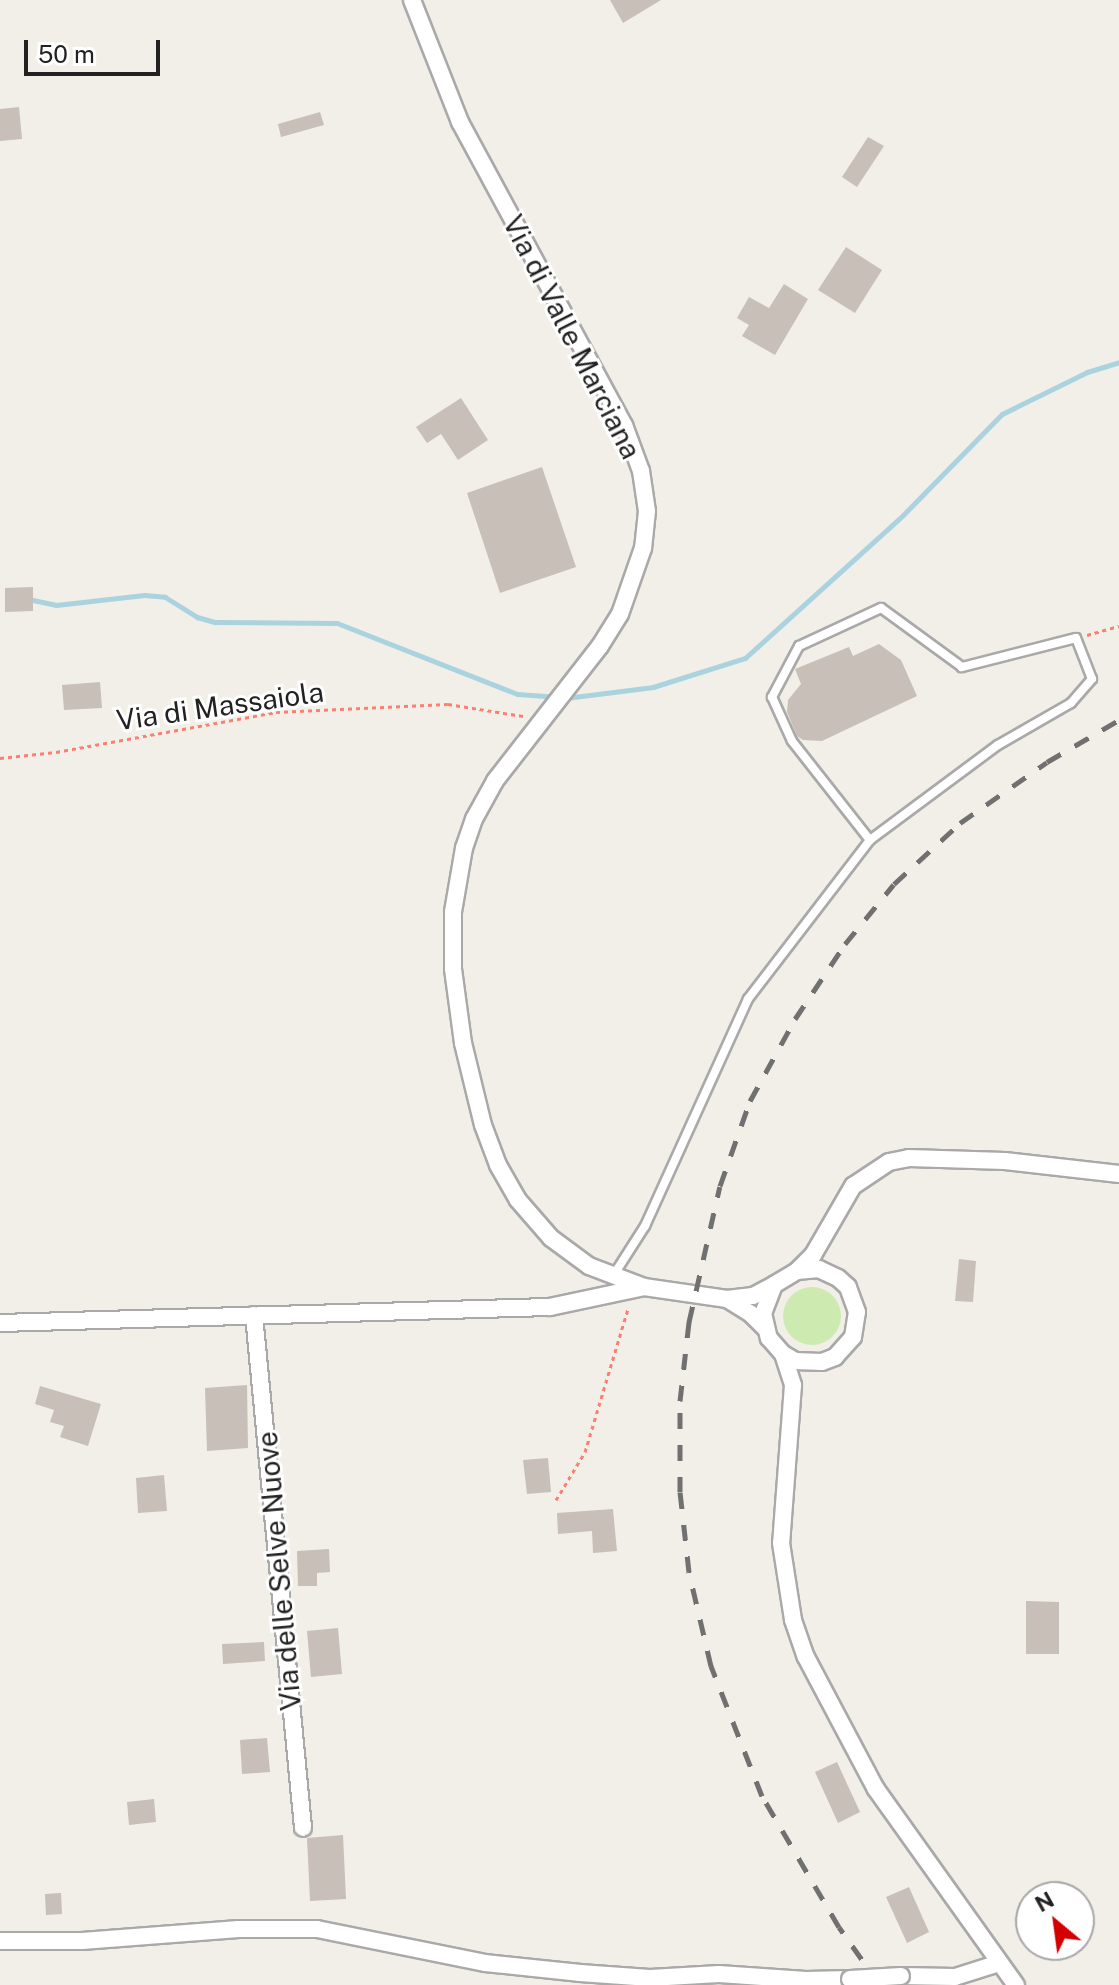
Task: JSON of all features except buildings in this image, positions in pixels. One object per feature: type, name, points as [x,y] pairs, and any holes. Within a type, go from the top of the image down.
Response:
[{"type":"street","name":"Via di Valle Marciana","points":[[412,0],[460,122],[617,412],[641,471],[647,520],[635,577],[608,635],[488,792],[464,848],[452,924],[458,1011],[483,1125],[510,1186],[541,1228],[560,1246],[583,1263],[639,1288]]},
{"type":"street","points":[[0,1323],[550,1307],[639,1288],[727,1299],[753,1296],[797,1271],[825,1234],[840,1203],[853,1186],[889,1162],[909,1158],[1005,1161],[1119,1174]]},
{"type":"street","points":[[783,1354],[809,1363],[835,1357],[853,1337],[857,1325],[854,1299],[838,1278],[825,1249],[825,1234]]},
{"type":"street","points":[[797,1271],[819,1269],[838,1278]]},
{"type":"street","points":[[765,1328],[763,1313],[774,1285]]},
{"type":"street","points":[[727,1299],[751,1314],[765,1328],[783,1354],[793,1385],[793,1411],[783,1484],[781,1543],[788,1599],[799,1640],[863,1767],[889,1809],[1016,1985]]},
{"type":"street","name":"Via delle Selve Nuove","points":[[254,1315],[303,1828]]},
{"type":"street","points":[[793,1411],[809,1363]]},
{"type":"street","points":[[0,1941],[82,1941],[239,1929],[317,1929],[485,1963],[650,1978],[719,1974],[806,1980],[955,1977],[999,1963]]},
{"type":"lane","points":[[612,1277],[645,1226],[748,999],[870,840],[998,745],[1071,703],[1092,679],[1076,638],[962,667],[881,608],[799,646],[772,697],[792,741],[870,840]]},
{"type":"path","points":[[1076,638],[1119,626]]},
{"type":"path","name":"Via di Massaiola","points":[[0,758],[56,752],[276,712],[448,704],[542,718]]},
{"type":"path","points":[[556,1500],[585,1452],[639,1288]]},
{"type":"green space","points":[[812,1287],[833,1295],[841,1316],[833,1337],[812,1345],[791,1337],[783,1316],[791,1295]]},
{"type":"waterway","points":[[566,698],[653,687],[745,658],[903,515],[1002,414],[1087,372],[1119,362]]},
{"type":"waterway","points":[[28,599],[56,605],[144,595],[165,597],[197,617],[215,622],[337,623],[517,694],[556,697]]},
{"type":"railway","points":[[880,1985],[839,1927],[762,1796],[711,1666],[689,1572],[680,1492],[680,1401],[689,1322],[720,1186],[750,1101],[795,1019],[845,944],[894,884],[960,823],[1047,762],[1119,720]]}]
